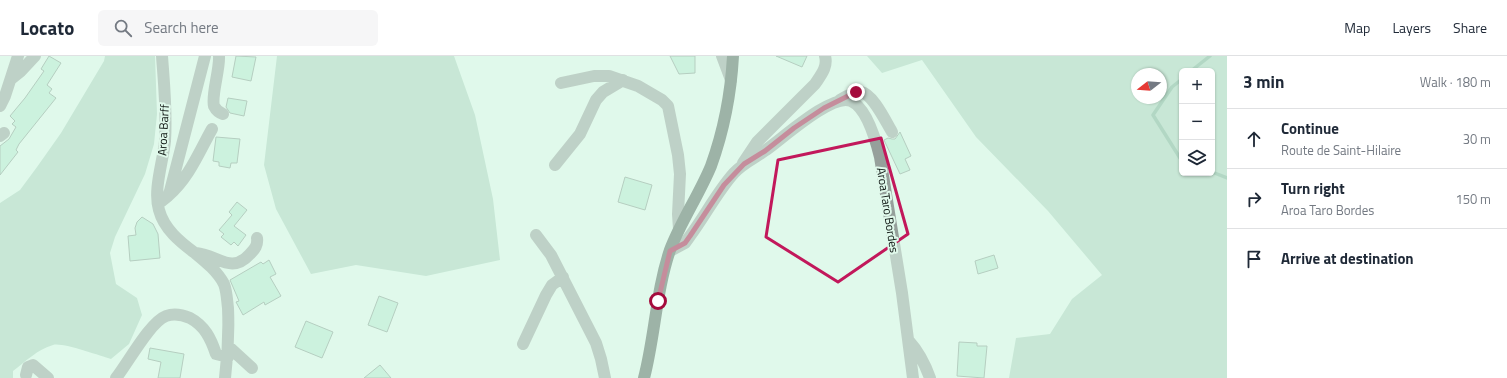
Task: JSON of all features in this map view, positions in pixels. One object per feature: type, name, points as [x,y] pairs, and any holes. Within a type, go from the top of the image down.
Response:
[{"type":"main road","points":[[644,378],[659,294],[670,251],[679,229],[711,166],[721,136],[728,105],[733,56]]},
{"type":"street","points":[[0,106],[6,85],[18,56]]},
{"type":"street","points":[[6,85],[36,56]]},
{"type":"street","name":"Aroa Barff","points":[[162,56],[166,118],[157,194],[159,210],[166,225],[176,238],[218,274],[224,285],[228,312],[228,352],[225,378]]},
{"type":"street","name":"Aroa Barff","points":[[168,196],[205,56]]},
{"type":"street","points":[[219,56],[219,69],[214,107],[223,114]]},
{"type":"street","points":[[722,56],[731,80]]},
{"type":"street","points":[[670,251],[685,243],[724,185],[741,166],[757,142],[815,84],[826,65],[825,56]]},
{"type":"street","points":[[561,83],[594,76],[609,76],[638,86],[662,100],[668,106],[678,154],[680,174],[678,214],[679,229]]},
{"type":"street","points":[[555,165],[580,134],[596,100],[603,92],[623,80]]},
{"type":"street","points":[[741,166],[765,151],[810,117],[856,92],[868,94],[892,132]]},
{"type":"street","name":"Aroa Taro Bordes","points":[[838,101],[844,99],[852,101],[860,108],[867,119],[875,138],[884,181],[909,340],[913,378]]},
{"type":"street","points":[[158,204],[178,187],[184,179],[212,129]]},
{"type":"street","points":[[536,235],[551,255],[596,342],[605,378]]},
{"type":"street","name":"Aroa Barff","points":[[195,253],[205,254],[232,264],[240,262],[254,251],[258,244],[258,238]]},
{"type":"street","points":[[523,344],[546,295],[552,285],[563,277]]},
{"type":"street","points":[[116,378],[151,328],[158,320],[167,315],[182,315],[193,320],[203,328],[210,337],[216,354],[228,352],[252,368]]},
{"type":"street","name":"Aroa Taro Bordes","points":[[909,340],[918,351],[930,378]]},
{"type":"street","points":[[26,375],[28,367],[33,365],[48,378]]},
{"type":"highlighted area","points":[[881,138],[908,234],[838,282],[766,237],[778,160]]},
{"type":"green space","points":[[105,56],[155,56],[157,114],[154,144],[145,174],[115,237],[110,253],[116,284],[137,298],[142,315],[129,344],[111,359],[72,347],[53,345],[37,353],[13,371],[13,378],[0,378],[0,203],[20,190],[37,167],[61,133],[104,61]]},
{"type":"green space","points":[[277,56],[454,56],[475,115],[493,199],[500,260],[426,276],[356,265],[311,274],[276,209],[264,165]]},
{"type":"green space","points":[[867,56],[1227,56],[1227,378],[1009,378],[1016,338],[1050,334],[1072,299],[1102,275],[1048,211],[976,137],[922,60],[882,73]]},
{"type":"building","points":[[49,56],[61,63],[47,85],[52,89],[49,93],[56,98],[19,144],[16,150],[18,152],[0,175],[0,146],[9,139],[16,127],[12,124],[15,121],[10,116],[44,71],[41,69]]},
{"type":"building","points":[[236,56],[256,57],[251,81],[232,77]]},
{"type":"building","points":[[670,56],[695,56],[695,73],[679,74]]},
{"type":"building","points":[[776,56],[807,56],[802,67]]},
{"type":"building","points":[[228,98],[247,101],[244,116],[230,113],[226,107]]},
{"type":"building","points":[[900,132],[911,156],[905,159],[910,170],[900,174],[884,140],[888,138],[895,139]]},
{"type":"building","points":[[216,137],[240,139],[237,163],[231,163],[230,168],[219,166],[219,162],[213,161]]},
{"type":"building","points":[[625,177],[652,185],[645,210],[618,202]]},
{"type":"building","points":[[237,202],[247,210],[234,226],[246,235],[238,246],[234,242],[231,245],[221,237],[224,234],[219,230],[232,215],[229,212]]},
{"type":"building","points":[[142,217],[153,224],[158,234],[160,258],[130,261],[128,236],[136,235],[135,228],[137,222]]},
{"type":"building","points":[[994,255],[998,268],[978,274],[975,261]]},
{"type":"building","points":[[269,260],[276,274],[270,277],[281,296],[265,305],[264,302],[243,315],[236,302],[239,301],[230,280],[261,262],[263,264]]},
{"type":"building","points":[[379,296],[398,303],[387,332],[368,325]]},
{"type":"building","points":[[306,321],[333,332],[322,358],[295,347]]},
{"type":"building","points":[[959,342],[977,343],[977,346],[987,346],[984,378],[957,376]]},
{"type":"building","points":[[150,348],[184,354],[180,378],[158,378],[161,362],[148,359]]},
{"type":"building","points":[[380,365],[391,378],[364,378]]},
{"type":"waterway","points":[[1195,68],[1210,56]]},
{"type":"waterway","points":[[1179,81],[1172,87],[1153,115],[1179,156]]},
{"type":"waterway","points":[[1215,173],[1227,178]]},
{"type":"route","points":[[658,301],[663,275],[670,251],[685,243],[724,185],[735,172],[794,128],[824,108],[856,92]]}]
